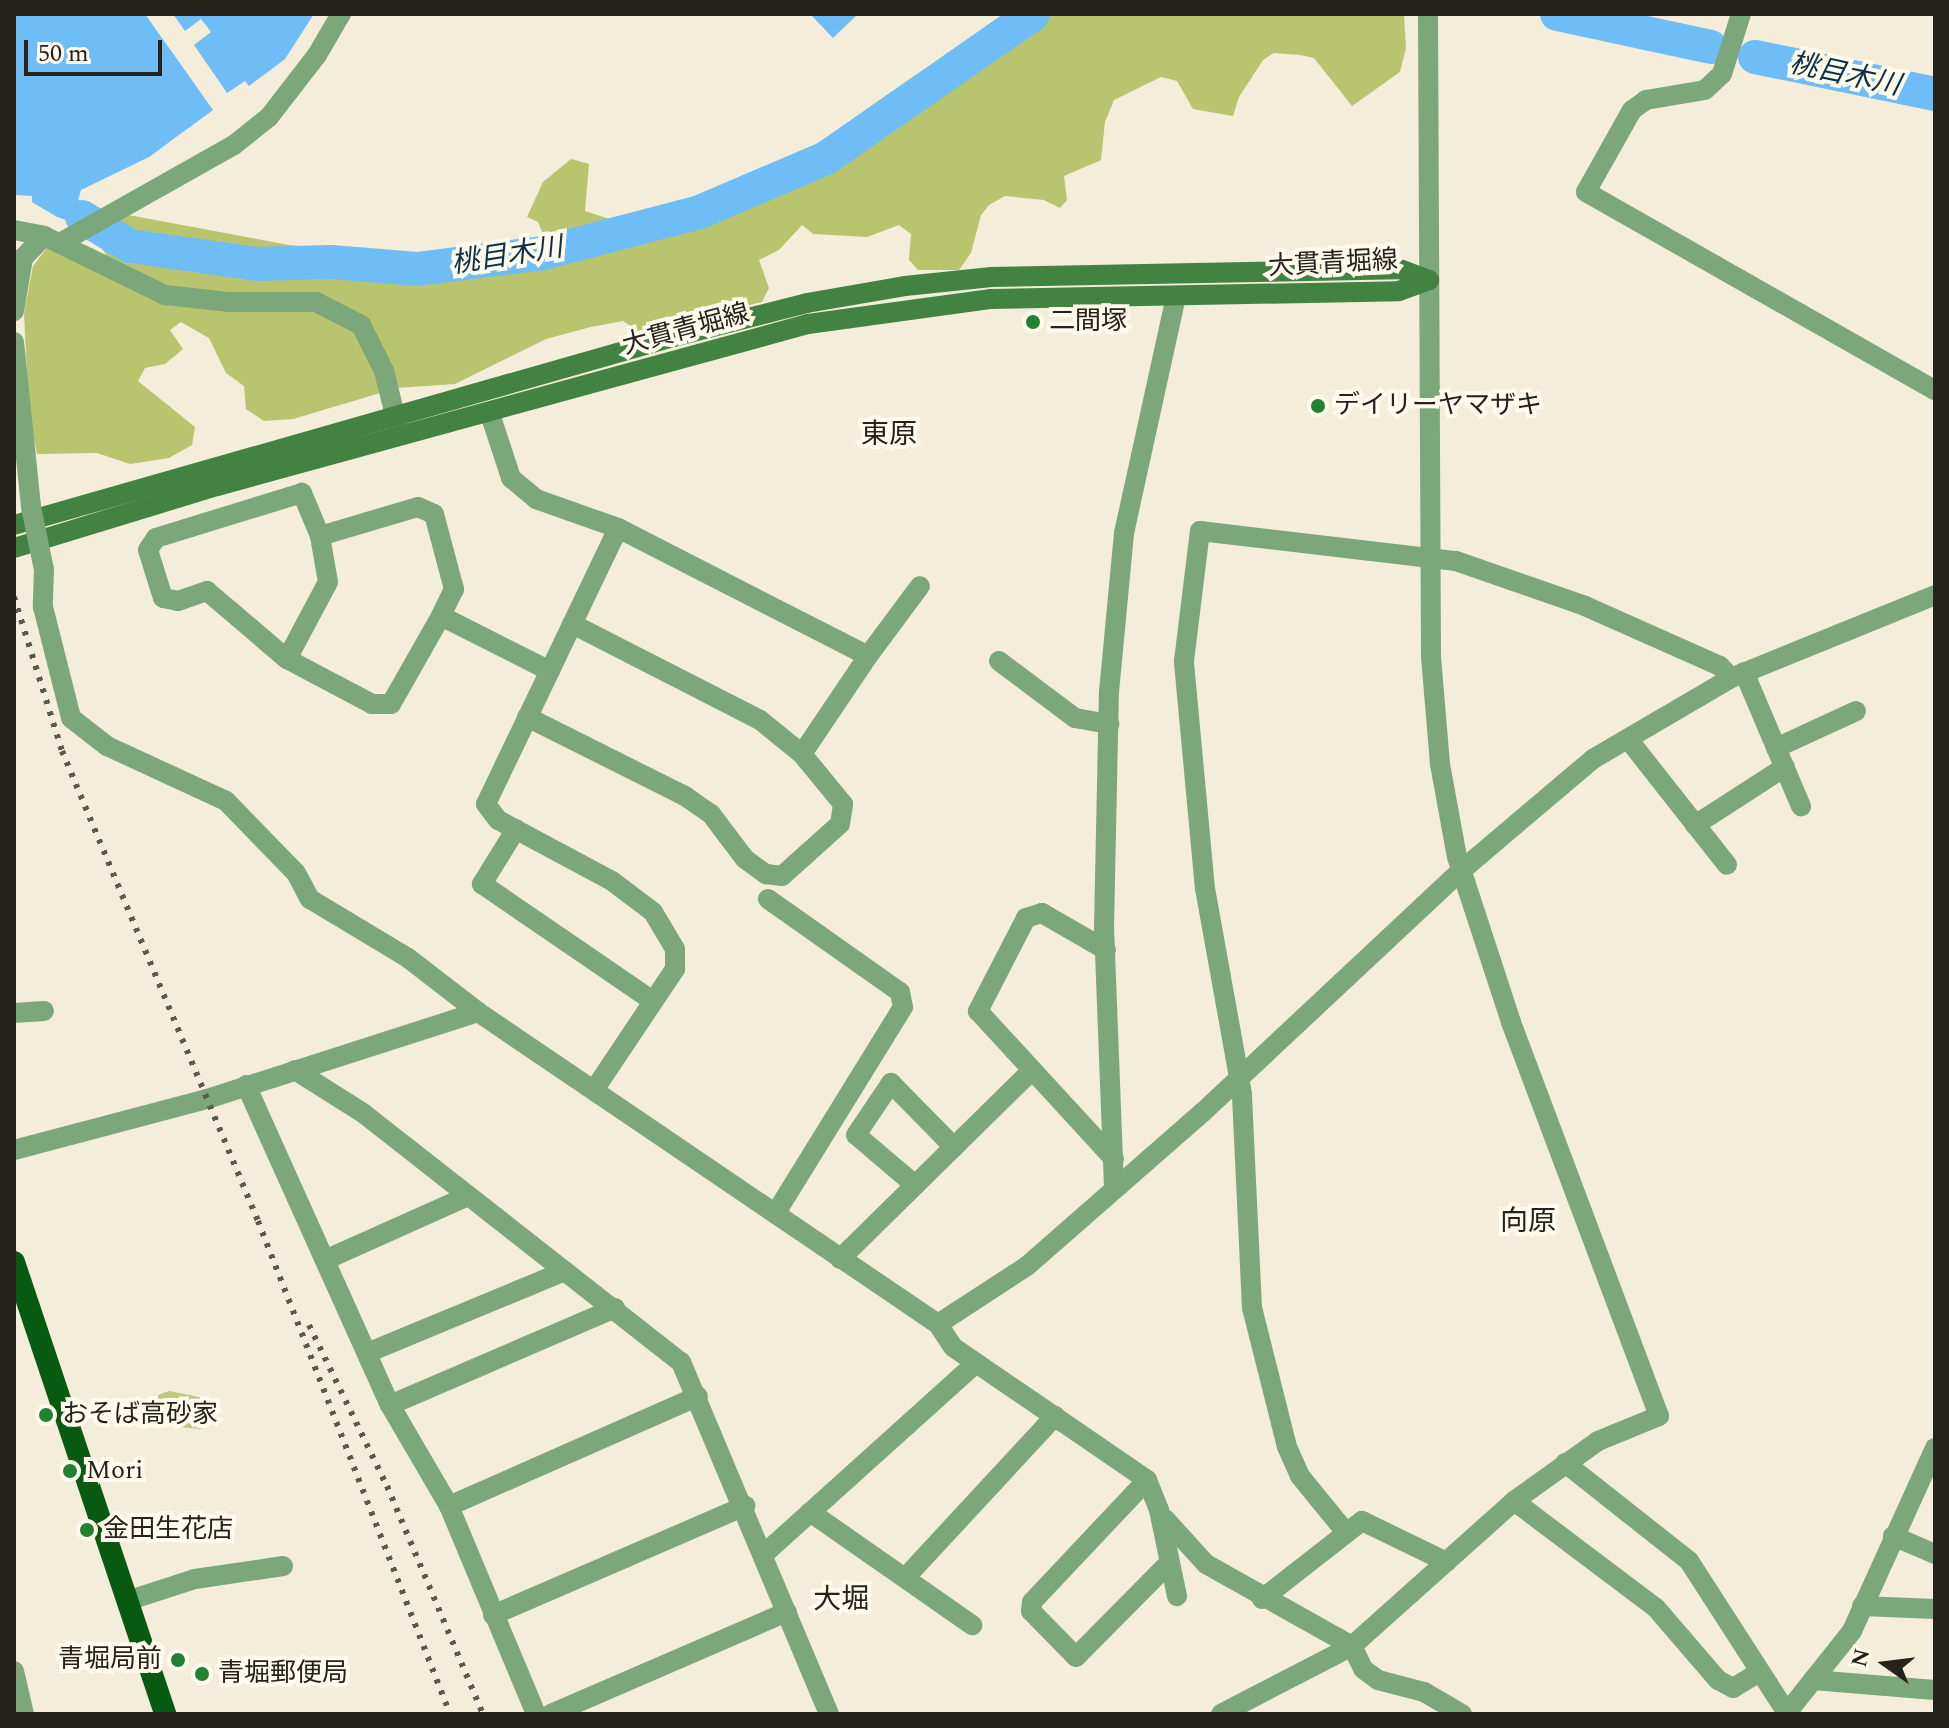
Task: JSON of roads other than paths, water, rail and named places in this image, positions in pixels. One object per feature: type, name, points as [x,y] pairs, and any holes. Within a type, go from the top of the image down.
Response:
[{"type":"highway","points":[[14,1262],[130,1600],[165,1714]]},
{"type":"main road","name":"大貫青堀線","points":[[14,525],[395,414],[807,303],[905,286],[992,277],[1400,269],[1429,280]]},
{"type":"main road","name":"大貫青堀線","points":[[14,548],[400,436],[490,414],[808,324],[893,309],[991,299],[1399,291],[1429,280]]},
{"type":"street","points":[[14,311],[23,258],[52,240],[83,229],[234,145],[269,117],[317,55],[341,14]]},
{"type":"street","points":[[1221,1714],[1352,1646],[1514,1501],[1598,1441],[1659,1416],[1511,1022],[1462,870],[1440,764],[1429,556],[1428,14]]},
{"type":"street","points":[[1741,14],[1722,74],[1705,90],[1646,100],[1632,110],[1586,192],[1935,390]]},
{"type":"street","points":[[14,230],[52,240],[165,295],[228,302],[316,302],[361,325],[384,371],[400,436]]},
{"type":"street","points":[[1114,1187],[1106,950],[1109,724],[1124,533],[1176,296]]},
{"type":"street","points":[[14,342],[31,507],[44,570],[43,607],[71,718],[107,746],[226,801],[296,873],[310,899],[408,958],[478,1012],[938,1324],[953,1347],[1147,1480],[1159,1510],[1180,1541],[1206,1564],[1262,1599],[1352,1646],[1363,1669],[1378,1680],[1424,1692],[1462,1714]]},
{"type":"street","points":[[490,414],[511,478],[536,499],[618,528],[868,656]]},
{"type":"street","points":[[287,659],[328,582],[320,536],[302,493],[156,538],[148,550],[163,598],[178,601],[207,591],[287,659],[372,704],[391,704],[454,589],[434,514],[418,507],[320,536]]},
{"type":"street","points":[[594,1090],[675,969],[675,949],[653,912],[612,881],[498,820],[486,804],[618,528]]},
{"type":"street","points":[[1344,1530],[1300,1476],[1274,1400],[1252,1308],[1242,1094],[1236,1078],[1205,889],[1184,661],[1200,531],[1361,554],[1429,556],[1585,606],[1720,666],[1737,675],[1776,748],[1801,806]]},
{"type":"street","points":[[802,754],[920,586]]},
{"type":"street","points":[[938,1324],[1027,1266],[1462,870],[1593,759],[1737,675],[1935,595]]},
{"type":"street","points":[[441,616],[550,671]]},
{"type":"street","points":[[527,717],[685,796],[711,814],[745,859],[766,874],[782,876],[840,824],[843,804],[802,754],[760,720],[572,624]]},
{"type":"street","points":[[999,661],[1075,718],[1109,724]]},
{"type":"street","points":[[1776,748],[1856,711]]},
{"type":"street","points":[[1628,739],[1727,865]]},
{"type":"street","points":[[1695,825],[1785,767]]},
{"type":"street","points":[[516,829],[482,884],[653,1001]]},
{"type":"street","points":[[768,899],[900,992],[903,1007],[775,1214]]},
{"type":"street","points":[[1106,950],[1042,913],[1026,918],[978,1011],[1030,1072],[1114,1159]]},
{"type":"street","points":[[14,1013],[44,1011]]},
{"type":"street","points":[[14,1150],[246,1085],[478,1012]]},
{"type":"street","points":[[295,1070],[363,1113],[681,1362],[745,1506],[829,1714]]},
{"type":"street","points":[[840,1259],[1030,1072]]},
{"type":"street","points":[[915,1185],[856,1135],[891,1083],[954,1147]]},
{"type":"street","points":[[246,1085],[390,1405],[449,1506],[536,1714]]},
{"type":"street","points":[[325,1260],[468,1196]]},
{"type":"street","points":[[367,1353],[565,1271]]},
{"type":"street","points":[[390,1405],[615,1308]]},
{"type":"street","points":[[764,1554],[976,1363]]},
{"type":"street","points":[[449,1506],[698,1396]]},
{"type":"street","points":[[905,1578],[1055,1416]]},
{"type":"street","points":[[1565,1463],[1689,1561],[1787,1713],[1852,1631],[1935,1448]]},
{"type":"street","points":[[1147,1480],[1032,1602],[1031,1611],[1076,1657],[1168,1564]]},
{"type":"street","points":[[1514,1501],[1656,1608],[1718,1680],[1733,1688],[1760,1672]]},
{"type":"street","points":[[493,1615],[745,1506]]},
{"type":"street","points":[[1159,1510],[1177,1596]]},
{"type":"street","points":[[810,1512],[972,1625]]},
{"type":"street","points":[[1262,1599],[1344,1530],[1362,1521],[1447,1562]]},
{"type":"street","points":[[1893,1536],[1935,1554]]},
{"type":"street","points":[[130,1600],[195,1579],[283,1566]]},
{"type":"street","points":[[1862,1606],[1935,1609]]},
{"type":"street","points":[[551,1714],[787,1612]]},
{"type":"street","points":[[14,1671],[24,1714]]},
{"type":"street","points":[[1813,1680],[1935,1690]]},
{"type":"water","points":[[14,14],[145,14],[213,110],[149,157],[81,190],[78,200],[97,213],[76,223],[57,217],[32,202],[32,196],[14,195]]},
{"type":"water","points":[[173,14],[314,14],[285,59],[249,86],[245,81],[227,93],[194,45],[211,32],[201,19],[185,31]]},
{"type":"water","points":[[810,14],[858,14],[833,38]]},
{"type":"waterway","name":"桃目木川","points":[[82,217],[130,246],[257,264],[331,262],[417,269],[543,253],[700,212],[826,158],[1033,14]]},
{"type":"waterway","name":"桃目木川","points":[[1557,14],[1711,47]]},
{"type":"waterway","name":"桃目木川","points":[[1755,57],[1935,94]]},
{"type":"railway","points":[[14,597],[62,751],[258,1221],[450,1714]]},
{"type":"railway","points":[[309,1325],[387,1486],[483,1714]]},
{"type":"place","name":"二間塚","points":[[1033,322]]},
{"type":"place","name":"デイリーヤマザキ","points":[[1318,406]]},
{"type":"place","name":"おそば高砂家","points":[[46,1415]]},
{"type":"place","name":"Mori","points":[[70,1471]]},
{"type":"place","name":"金田生花店","points":[[87,1530]]},
{"type":"place","name":"青堀局前","points":[[178,1660]]},
{"type":"place","name":"青堀郵便局","points":[[202,1674]]},
{"type":"district","name":"東原","points":[[889,435]]},
{"type":"district","name":"向原","points":[[1528,1222]]},
{"type":"district","name":"大堀","points":[[841,1600]]}]
